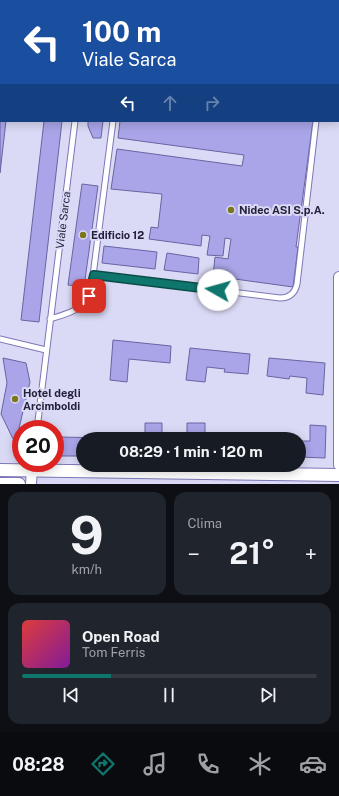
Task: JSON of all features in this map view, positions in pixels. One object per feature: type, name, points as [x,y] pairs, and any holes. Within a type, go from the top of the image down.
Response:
[{"type":"street","points":[[339,277],[339,465]]},
{"type":"street","points":[[64,468],[339,475]]},
{"type":"street","points":[[0,470],[12,469]]},
{"type":"street","points":[[31,484],[32,472]]},
{"type":"street","points":[[0,484],[19,484]]},
{"type":"lane","name":"Viale Sarca","points":[[38,420],[75,122]]},
{"type":"lane","points":[[50,319],[71,312],[84,304],[91,291],[113,122]]},
{"type":"lane","points":[[94,275],[280,298],[291,296],[297,284],[316,122]]},
{"type":"lane","points":[[0,339],[46,350]]},
{"type":"building","points":[[0,122],[6,122],[0,173]]},
{"type":"building","points":[[44,122],[62,122],[39,322],[21,320]]},
{"type":"building","points":[[88,122],[103,122],[101,138],[93,138]]},
{"type":"building","name":"Nidec ASI S.p.A.","points":[[120,122],[313,122],[296,247],[298,247],[293,287],[213,276],[215,257],[228,259],[231,239],[225,238],[223,256],[207,255],[210,236],[202,235],[201,246],[149,239],[151,227],[158,228],[162,194],[111,189],[117,149],[242,166],[244,155],[118,138]]},
{"type":"building","name":"Edificio 12","points":[[82,184],[98,186],[84,287],[68,285]]},
{"type":"building","points":[[104,246],[157,252],[155,269],[102,263]]},
{"type":"building","points":[[167,253],[199,258],[198,274],[164,270]]},
{"type":"building","points":[[113,340],[171,346],[170,363],[129,359],[127,382],[110,380]]},
{"type":"building","points":[[190,348],[250,354],[248,374],[224,372],[225,369],[207,367],[205,382],[186,380]]},
{"type":"building","name":"Hotel degli Arcimboldi","points":[[3,358],[26,363],[30,382],[21,420],[12,420],[12,437],[1,414],[7,383]]},
{"type":"building","points":[[269,358],[325,363],[323,395],[306,393],[307,378],[290,376],[289,379],[267,376]]},
{"type":"building","points":[[145,423],[162,423],[162,432],[145,432]]},
{"type":"building","points":[[187,423],[205,423],[205,432],[187,432]]},
{"type":"building","points":[[310,425],[326,426],[325,458],[306,457],[306,441],[310,441]]},
{"type":"building","points":[[64,437],[76,437],[76,456],[64,456]]},
{"type":"place","name":"Nidec ASI S.p.A.","points":[[231,210]]},
{"type":"place","name":"Edificio 12","points":[[83,235]]},
{"type":"place","name":"Hotel degli Arcimboldi","points":[[15,399]]},
{"type":"route","points":[[89,296],[94,275],[218,290]]}]
